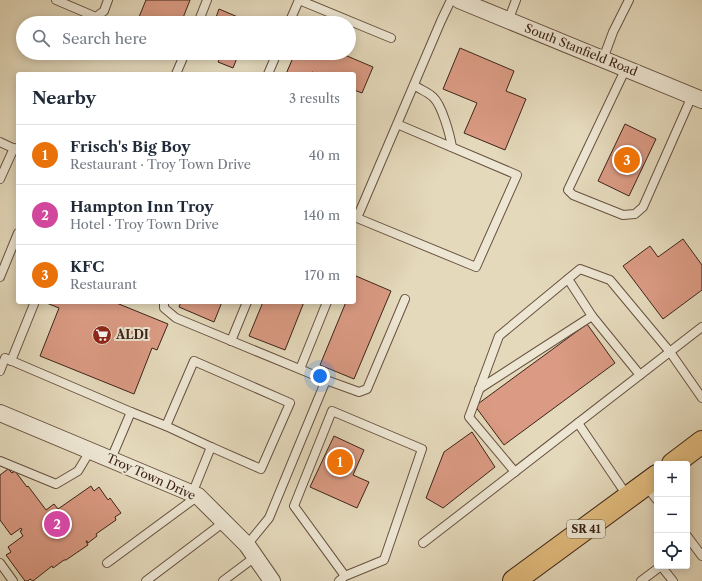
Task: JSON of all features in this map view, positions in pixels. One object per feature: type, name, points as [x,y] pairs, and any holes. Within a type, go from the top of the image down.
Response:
[{"type":"main road","points":[[677,461],[702,442]]},
{"type":"main road","name":"SR 41","points":[[514,581],[647,490]]},
{"type":"street","name":"South Stanfield Road","points":[[459,0],[697,98]]},
{"type":"street","name":"Troy Town Drive","points":[[0,413],[195,495],[224,522],[251,551],[272,581]]},
{"type":"lane","points":[[56,0],[94,16]]},
{"type":"lane","points":[[97,16],[104,11],[108,0]]},
{"type":"lane","points":[[201,16],[207,0]]},
{"type":"lane","points":[[293,16],[299,0],[338,16]]},
{"type":"lane","points":[[397,124],[517,175],[476,267],[357,218],[397,124],[451,0]]},
{"type":"lane","points":[[508,21],[516,0]]},
{"type":"lane","points":[[603,59],[613,32],[629,0]]},
{"type":"lane","points":[[356,24],[391,38]]},
{"type":"lane","points":[[177,72],[182,60]]},
{"type":"lane","points":[[269,72],[274,60]]},
{"type":"lane","points":[[626,68],[568,190],[573,195],[623,215],[635,214],[643,207],[697,98]]},
{"type":"lane","points":[[414,85],[433,96],[439,106],[445,122],[452,147]]},
{"type":"lane","points":[[0,142],[16,149],[0,178]]},
{"type":"lane","points":[[0,277],[16,238]]},
{"type":"lane","points":[[514,472],[469,417],[499,336],[580,269],[610,280],[670,352],[702,398]]},
{"type":"lane","points":[[568,279],[592,316],[640,375]]},
{"type":"lane","points":[[164,304],[164,308],[176,318],[326,380],[359,392],[367,389],[405,299]]},
{"type":"lane","points":[[11,361],[34,304]]},
{"type":"lane","points":[[231,340],[246,304]]},
{"type":"lane","points":[[300,369],[326,304]]},
{"type":"lane","points":[[479,389],[592,316]]},
{"type":"lane","points":[[423,543],[702,327]]},
{"type":"lane","points":[[0,371],[5,358],[166,426],[260,469],[290,403],[194,360],[166,426]]},
{"type":"lane","points":[[223,581],[251,551],[269,518],[326,380]]},
{"type":"lane","points":[[332,411],[422,449],[384,560],[342,578],[294,506],[332,411]]},
{"type":"lane","points":[[111,459],[131,412]]},
{"type":"lane","points":[[578,423],[647,490]]},
{"type":"lane","points":[[107,563],[195,495],[211,447]]},
{"type":"lane","points":[[0,461],[56,484],[78,471],[90,450]]},
{"type":"lane","points":[[146,581],[224,522]]},
{"type":"lane","points":[[690,543],[702,556]]},
{"type":"lane","points":[[0,563],[13,581]]},
{"type":"lane","points":[[641,581],[657,569]]},
{"type":"lane","points":[[663,569],[673,581]]},
{"type":"building","points":[[146,0],[190,0],[184,16],[139,16]]},
{"type":"building","points":[[219,9],[236,16],[216,16]]},
{"type":"building","points":[[460,48],[514,71],[506,91],[526,99],[505,150],[464,133],[477,103],[443,89]]},
{"type":"building","points":[[219,60],[236,60],[233,68],[218,62]]},
{"type":"building","points":[[292,60],[356,60],[373,67],[362,93],[356,91],[356,72],[287,72]]},
{"type":"building","points":[[625,124],[656,139],[629,196],[598,181]]},
{"type":"building","points":[[683,239],[702,265],[702,290],[663,319],[623,266],[650,246],[658,257]]},
{"type":"building","points":[[356,276],[391,291],[354,379],[320,365],[345,304],[356,304]]},
{"type":"building","points":[[49,304],[119,304],[168,324],[157,350],[152,348],[134,394],[40,356],[59,308]]},
{"type":"building","points":[[180,304],[221,304],[214,322],[179,307]]},
{"type":"building","points":[[262,304],[303,304],[285,350],[249,336]]},
{"type":"building","points":[[587,324],[615,363],[504,445],[475,406]]},
{"type":"building","points":[[472,432],[495,467],[443,508],[426,498],[444,452]]},
{"type":"building","points":[[334,436],[364,450],[353,475],[369,482],[357,508],[310,487]]},
{"type":"building","points":[[8,469],[12,473],[15,471],[46,510],[54,504],[58,509],[91,486],[94,491],[99,487],[108,500],[110,498],[121,513],[115,517],[116,520],[96,534],[97,536],[88,543],[86,541],[88,545],[53,568],[52,566],[33,581],[30,579],[25,581],[6,555],[11,552],[8,547],[23,536],[20,531],[22,530],[21,528],[11,535],[0,520],[0,475]]},
{"type":"place","name":"KFC","points":[[627,160]]},
{"type":"place","name":"ALDI","points":[[102,335]]},
{"type":"place","name":"Frisch's Big Boy","points":[[340,462]]},
{"type":"place","name":"Hampton Inn Troy","points":[[57,524]]}]
